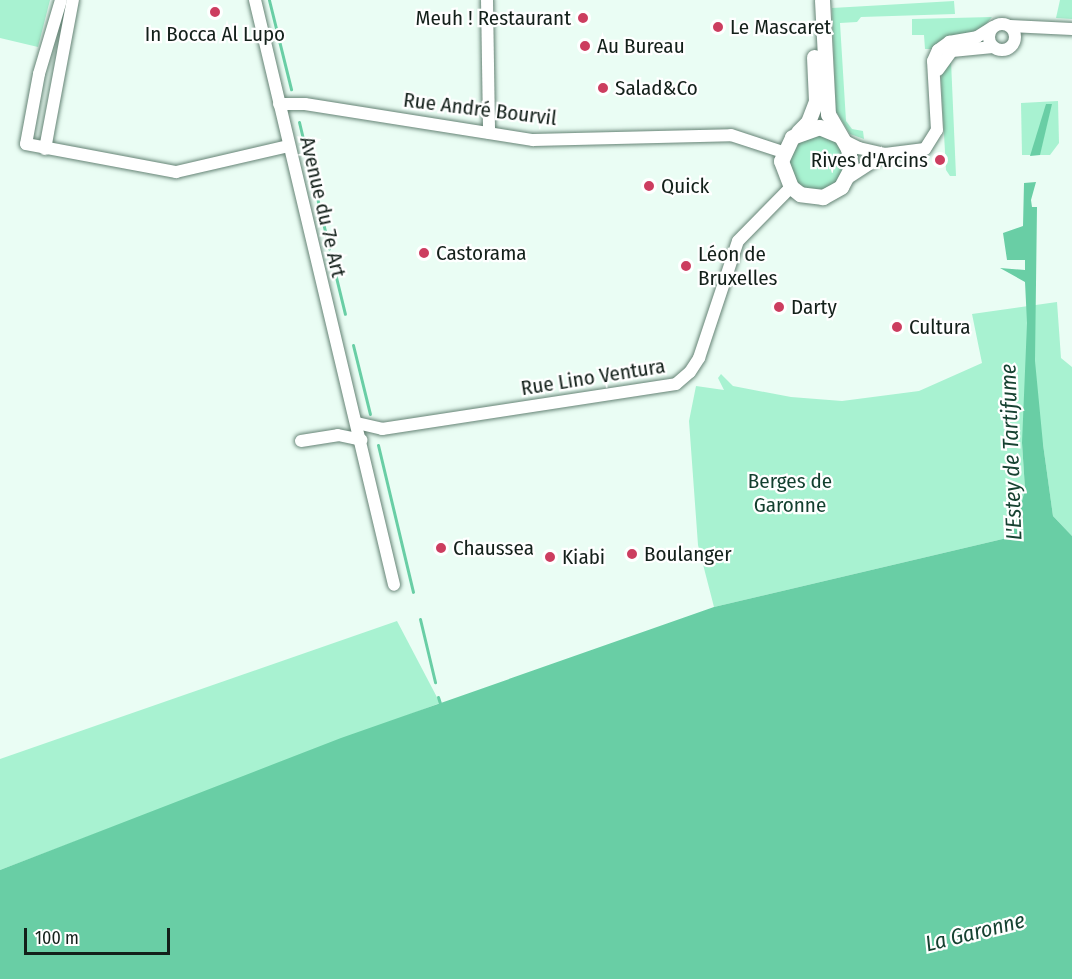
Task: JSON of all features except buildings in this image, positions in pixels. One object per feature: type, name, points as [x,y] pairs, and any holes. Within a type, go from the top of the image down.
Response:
[{"type":"street","points":[[45,148],[56,48],[63,8],[73,0]]},
{"type":"street","name":"Avenue du 7e Art","points":[[255,0],[394,585]]},
{"type":"street","points":[[487,0],[489,133]]},
{"type":"street","points":[[812,0],[816,101],[808,122],[783,152],[782,171],[791,187],[800,194],[823,197],[833,193],[848,178],[885,154]]},
{"type":"street","points":[[822,0],[828,114],[851,158],[848,178]]},
{"type":"street","points":[[1010,26],[1015,32],[1014,43]]},
{"type":"street","points":[[798,132],[819,128],[859,148],[885,154],[921,151],[930,145],[937,130],[933,61],[943,46],[977,36],[993,27],[1071,29]]},
{"type":"street","points":[[993,27],[989,34],[993,47]]},
{"type":"street","points":[[934,82],[939,64],[952,51],[993,47],[1004,50],[1024,37],[1056,35],[1071,29]]},
{"type":"street","points":[[56,48],[39,74],[26,144],[176,172],[289,146]]},
{"type":"street","name":"Rue André Bourvil","points":[[279,104],[305,104],[534,140],[718,134],[742,137],[783,152]]},
{"type":"street","name":"Rue Lino Ventura","points":[[357,423],[382,429],[676,384],[690,372],[699,358],[738,241],[791,187]]},
{"type":"street","points":[[301,441],[338,435],[361,440]]},
{"type":"green space","points":[[0,0],[50,0],[38,47],[0,38]]},
{"type":"green space","points":[[1060,0],[1072,0],[1072,19],[1056,18]]},
{"type":"green space","points":[[954,1],[955,14],[861,17],[857,22],[840,23],[846,121],[852,129],[863,131],[864,139],[850,134],[836,111],[832,8]]},
{"type":"green space","points":[[992,17],[981,30],[934,49],[925,49],[924,35],[912,35],[912,19]]},
{"type":"green space","points":[[951,61],[956,176],[950,176],[946,170],[941,79],[944,68]]},
{"type":"green space","points":[[1058,101],[1059,143],[1050,155],[1022,155],[1021,103]]},
{"type":"green space","points":[[810,134],[822,134],[832,138],[840,146],[844,162],[840,178],[832,186],[822,190],[810,190],[800,186],[792,178],[788,168],[788,156],[792,146],[800,138]]},
{"type":"green space","name":"Berges de Garonne","points":[[1057,302],[1061,358],[1072,367],[1072,536],[1053,516],[1043,444],[1022,443],[1025,489],[1016,525],[1007,538],[714,607],[698,545],[689,421],[696,386],[724,390],[718,378],[721,374],[733,386],[791,397],[842,401],[919,391],[982,363],[972,314]]},
{"type":"green space","points":[[397,621],[440,703],[0,870],[0,759]]},
{"type":"water","points":[[1046,104],[1052,104],[1040,155],[1030,156]]},
{"type":"water","name":"La Garonne","points":[[1036,182],[1031,200],[1032,207],[1037,207],[1035,361],[1043,444],[1053,516],[1072,536],[1072,979],[0,979],[0,870],[341,738],[714,607],[1007,538],[1016,525],[1025,489],[1022,443],[1027,323],[1025,282],[1000,268],[1025,270],[1025,260],[1007,260],[1003,233],[1023,226],[1024,183]]},
{"type":"waterway","points":[[269,0],[291,89]]},
{"type":"waterway","points":[[299,122],[329,248]]},
{"type":"waterway","points":[[335,273],[345,314]]},
{"type":"waterway","points":[[353,345],[370,414]]},
{"type":"waterway","points":[[378,445],[413,592]]},
{"type":"waterway","points":[[420,619],[435,682]]},
{"type":"waterway","points":[[438,697],[440,703]]},
{"type":"place","name":"In Bocca Al Lupo","points":[[215,12]]},
{"type":"place","name":"Meuh ! Restaurant","points":[[583,18]]},
{"type":"place","name":"Le Mascaret","points":[[718,27]]},
{"type":"place","name":"Au Bureau","points":[[585,46]]},
{"type":"place","name":"Salad&Co","points":[[603,88]]},
{"type":"place","name":"Rives d'Arcins","points":[[940,160]]},
{"type":"place","name":"Quick","points":[[649,186]]},
{"type":"place","name":"Castorama","points":[[424,253]]},
{"type":"place","name":"Léon de Bruxelles","points":[[686,266]]},
{"type":"place","name":"Darty","points":[[779,307]]},
{"type":"place","name":"Cultura","points":[[897,327]]},
{"type":"place","name":"Chaussea","points":[[441,548]]},
{"type":"place","name":"Boulanger","points":[[632,554]]},
{"type":"place","name":"Kiabi","points":[[550,557]]},
{"type":"water label","name":"L'Estey de Tartifume","points":[[1011,452]]}]
